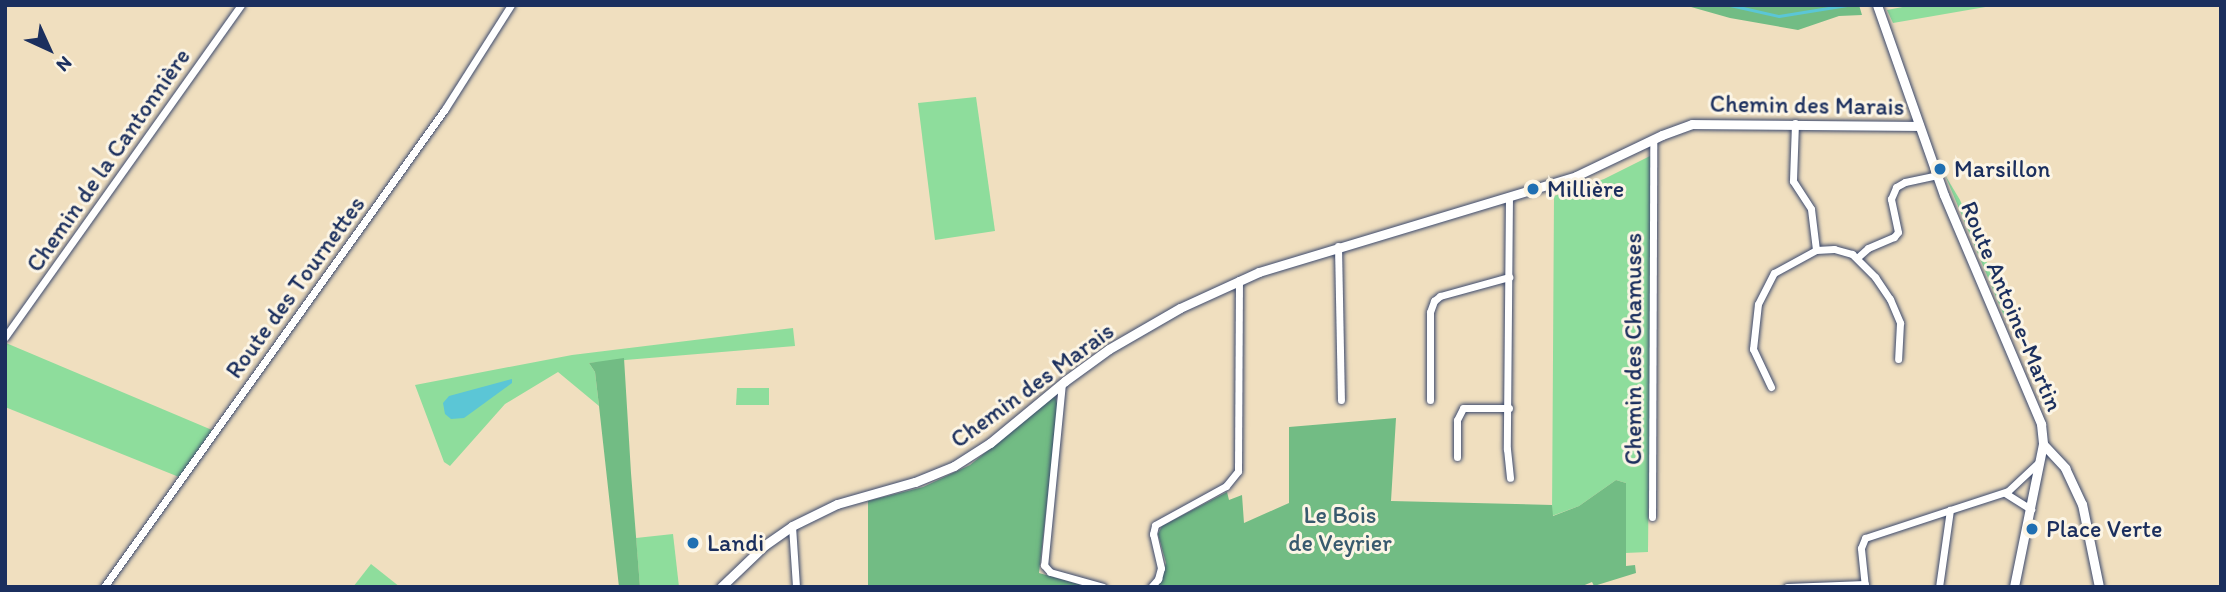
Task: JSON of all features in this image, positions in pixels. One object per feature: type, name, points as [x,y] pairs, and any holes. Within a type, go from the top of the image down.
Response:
[{"type":"street","name":"Chemin de la Cantonnière","points":[[5,337],[241,5]]},
{"type":"street","name":"Route des Tournettes","points":[[104,587],[445,109],[511,5]]},
{"type":"street","name":"Route Antoine-Martin","points":[[1877,5],[1937,175],[2039,418],[2043,444],[2014,587]]},
{"type":"street","name":"Chemin des Marais","points":[[722,587],[759,550],[792,526],[837,504],[915,482],[954,466],[990,443],[1062,383],[1144,328],[1239,280],[1338,246],[1586,172],[1653,139],[1699,123],[1919,126]]},
{"type":"street","points":[[1795,123],[1793,181],[1811,209],[1815,250]]},
{"type":"street","name":"Chemin des Chamuses","points":[[1652,517],[1653,139]]},
{"type":"street","points":[[1858,257],[1868,248],[1891,239],[1899,232],[1891,200],[1896,187],[1905,181],[1937,175]]},
{"type":"street","points":[[1509,196],[1510,478]]},
{"type":"street","points":[[1338,246],[1341,400]]},
{"type":"street","points":[[1771,387],[1753,349],[1758,304],[1774,273],[1815,250],[1844,250],[1858,257],[1890,299],[1900,323],[1898,359]]},
{"type":"street","points":[[1430,400],[1430,312],[1434,301],[1440,296],[1509,277]]},
{"type":"street","points":[[1151,587],[1158,579],[1161,568],[1153,534],[1155,525],[1232,481],[1240,464],[1239,280]]},
{"type":"street","points":[[1062,383],[1044,565],[1050,572],[1102,587]]},
{"type":"street","points":[[1457,457],[1457,420],[1464,408],[1509,408]]},
{"type":"street","points":[[2043,444],[2065,468],[2082,505],[2099,587]]},
{"type":"street","points":[[1787,587],[1865,585],[1861,548],[1865,538],[2004,493],[2040,460]]},
{"type":"street","points":[[1232,481],[1234,491]]},
{"type":"street","points":[[2004,493],[2031,509]]},
{"type":"street","points":[[1939,587],[1950,510]]},
{"type":"street","points":[[792,526],[796,587]]},
{"type":"green space","points":[[1684,5],[1859,5],[1862,15],[1839,16],[1798,30],[1730,18]]},
{"type":"green space","points":[[1913,5],[1997,5],[1893,23],[1887,10]]},
{"type":"green space","points":[[976,97],[995,231],[935,240],[918,103]]},
{"type":"green space","points":[[1652,155],[1648,552],[1625,553],[1626,483],[1616,480],[1579,506],[1552,516],[1554,196],[1604,179]]},
{"type":"green space","points":[[1945,175],[1960,200],[2005,305],[2004,316]]},
{"type":"green space","points":[[793,328],[795,346],[589,363],[595,372],[599,406],[558,372],[505,404],[450,466],[444,462],[415,385],[572,355]]},
{"type":"green space","points":[[6,343],[212,430],[179,477],[5,407]]},
{"type":"green space","points":[[624,358],[640,587],[619,587],[595,372],[589,363]]},
{"type":"green space","points":[[737,388],[769,388],[769,405],[736,405]]},
{"type":"green space","points":[[1055,396],[1058,407],[1039,573],[1089,587],[868,587],[868,501],[923,487],[970,465]]},
{"type":"green space","name":"Le Bois de Veyrier","points":[[1396,418],[1391,501],[1552,505],[1553,516],[1579,506],[1616,480],[1626,483],[1626,566],[1635,565],[1636,573],[1594,586],[1592,582],[1580,587],[1158,587],[1166,563],[1158,534],[1162,526],[1227,492],[1229,500],[1242,495],[1244,523],[1289,503],[1289,427]]},
{"type":"green space","points":[[673,534],[679,587],[640,587],[636,538]]},
{"type":"green space","points":[[371,564],[400,587],[353,587]]},
{"type":"water","points":[[512,379],[512,383],[464,418],[451,419],[445,414],[443,403],[449,396]]},
{"type":"waterway","points":[[1730,5],[1779,16],[1848,5]]},
{"type":"place","name":"Marsillon","points":[[1940,169]]},
{"type":"place","name":"Millière","points":[[1533,189]]},
{"type":"place","name":"Place Verte","points":[[2032,529]]},
{"type":"place","name":"Landi","points":[[693,543]]}]
